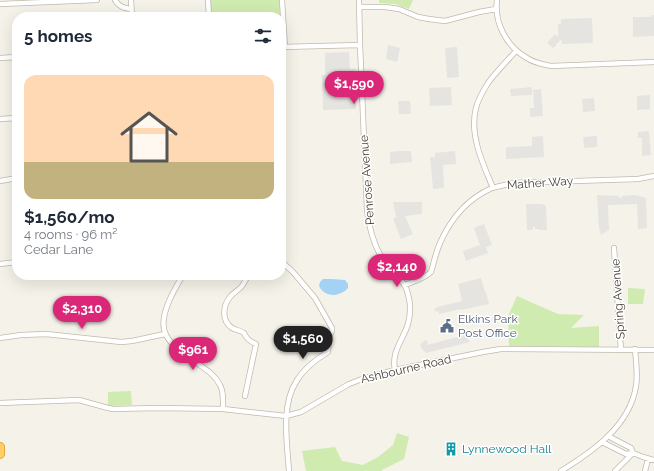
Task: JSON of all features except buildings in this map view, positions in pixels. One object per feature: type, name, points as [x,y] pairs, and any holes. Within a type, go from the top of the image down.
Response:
[{"type":"highway","points":[[0,447],[0,454]]},
{"type":"street","points":[[0,4],[97,0]]},
{"type":"street","points":[[115,0],[121,7],[131,9]]},
{"type":"street","points":[[131,0],[131,12]]},
{"type":"street","points":[[208,0],[209,12]]},
{"type":"street","points":[[282,0],[282,12]]},
{"type":"street","name":"Penrose Avenue","points":[[359,0],[368,223],[373,239],[381,255],[389,268],[405,285],[410,302],[408,324],[396,353],[394,362],[395,370]]},
{"type":"street","points":[[497,0],[496,9],[501,29],[507,40],[516,51],[527,59],[551,66],[654,62]]},
{"type":"street","points":[[360,7],[385,7],[399,9],[418,17],[445,21],[496,9]]},
{"type":"street","points":[[286,47],[360,45]]},
{"type":"street","points":[[493,188],[475,135],[474,123],[476,109],[480,97],[488,82],[516,51]]},
{"type":"street","points":[[0,58],[12,57]]},
{"type":"street","points":[[0,119],[12,118]]},
{"type":"street","name":"Mather Way","points":[[405,285],[428,275],[432,268],[439,244],[449,224],[461,209],[475,197],[493,188],[513,183],[638,179],[654,176]]},
{"type":"street","points":[[0,181],[12,179]]},
{"type":"street","name":"Spring Avenue","points":[[614,248],[621,350]]},
{"type":"street","points":[[0,264],[12,263]]},
{"type":"street","points":[[286,265],[315,298],[332,328],[329,337],[328,352],[304,370],[295,382],[290,394],[286,416],[288,471]]},
{"type":"street","points":[[180,280],[169,301],[166,311],[164,324],[165,334],[179,350],[210,372],[216,379],[222,390],[223,409]]},
{"type":"street","points":[[245,280],[243,284],[229,298],[224,312],[225,317],[231,327],[244,333],[250,342],[256,344],[245,396]]},
{"type":"street","points":[[0,338],[46,334],[121,342],[165,334]]},
{"type":"street","name":"Ashbourne Road","points":[[0,403],[79,400],[113,409],[223,409],[286,416],[301,412],[354,382],[365,378],[395,370],[497,349],[654,350]]},
{"type":"street","name":"Spring Avenue","points":[[560,471],[590,452],[602,442],[616,427],[625,414],[635,393],[637,384],[635,349]]},
{"type":"street","points":[[608,436],[631,448],[633,453]]},
{"type":"street","points":[[602,442],[626,454],[633,453],[654,460]]},
{"type":"street","points":[[615,471],[633,453]]},
{"type":"street","points":[[645,471],[648,459]]},
{"type":"green space","points":[[210,0],[279,0],[280,12],[211,12]]},
{"type":"green space","points":[[379,0],[413,0],[409,9],[395,4],[379,3]]},
{"type":"green space","points":[[628,288],[645,289],[643,304],[628,304]]},
{"type":"green space","points":[[517,296],[558,314],[584,315],[571,328],[599,326],[599,347],[509,346],[508,316]]},
{"type":"green space","points":[[131,391],[132,405],[108,406],[108,392]]},
{"type":"green space","points":[[397,433],[409,437],[404,459],[382,471],[306,471],[302,451],[335,447],[342,461],[363,465],[378,457],[393,445]]},
{"type":"shaded area","points":[[654,15],[654,36],[633,37],[633,17],[651,17]]},
{"type":"shaded area","points":[[592,18],[593,43],[562,44],[561,40],[553,48],[547,43],[555,34],[558,36],[558,24],[561,24],[561,19]]},
{"type":"shaded area","points":[[388,45],[400,48],[397,62],[386,59]]},
{"type":"shaded area","points":[[457,47],[459,77],[447,78],[445,48]]},
{"type":"shaded area","points":[[349,52],[350,69],[355,69],[356,109],[323,110],[322,75],[325,75],[325,53]]},
{"type":"shaded area","points":[[451,87],[452,105],[430,106],[429,88]]},
{"type":"shaded area","points":[[532,87],[532,95],[511,96],[510,89]]},
{"type":"shaded area","points":[[541,89],[543,116],[530,117],[530,108],[534,108],[533,90]]},
{"type":"shaded area","points":[[650,95],[650,109],[637,110],[637,96]]},
{"type":"shaded area","points":[[594,98],[595,111],[583,112],[582,99]]},
{"type":"shaded area","points":[[398,101],[410,101],[411,114],[399,114]]},
{"type":"shaded area","points":[[649,131],[651,155],[642,156],[642,138],[638,138],[638,132]]},
{"type":"shaded area","points":[[543,136],[544,157],[506,159],[506,147],[532,146],[532,137]]},
{"type":"shaded area","points":[[597,136],[597,147],[584,148],[583,137]]},
{"type":"shaded area","points":[[411,151],[412,162],[390,164],[390,152]]},
{"type":"shaded area","points":[[455,151],[456,164],[443,165],[444,188],[433,189],[430,157],[435,157],[435,153]]},
{"type":"shaded area","points":[[597,195],[619,196],[619,198],[622,198],[622,196],[635,195],[646,198],[647,228],[638,229],[637,204],[608,205],[609,230],[601,235],[599,228]]},
{"type":"shaded area","points":[[393,202],[422,202],[422,214],[405,216],[413,234],[401,239],[393,219],[396,217]]},
{"type":"shaded area","points":[[526,204],[542,204],[546,206],[547,230],[535,229],[534,226],[533,230],[527,230]]},
{"type":"shaded area","points":[[484,224],[492,245],[486,247],[488,253],[466,261],[463,251],[480,245],[474,228]]},
{"type":"shaded area","points":[[481,278],[489,304],[439,314],[438,311],[435,312],[434,309],[437,307],[462,301],[458,284]]},
{"type":"shaded area","points":[[465,335],[470,342],[426,353],[420,345],[425,340],[428,342],[427,345]]},
{"type":"water","points":[[323,279],[345,280],[348,284],[348,288],[341,293],[333,295],[325,293],[319,286]]},
{"type":"place","name":"Elkins Park Post Office","points":[[447,326]]},
{"type":"place","name":"Lynnewood Hall","points":[[451,449]]}]
